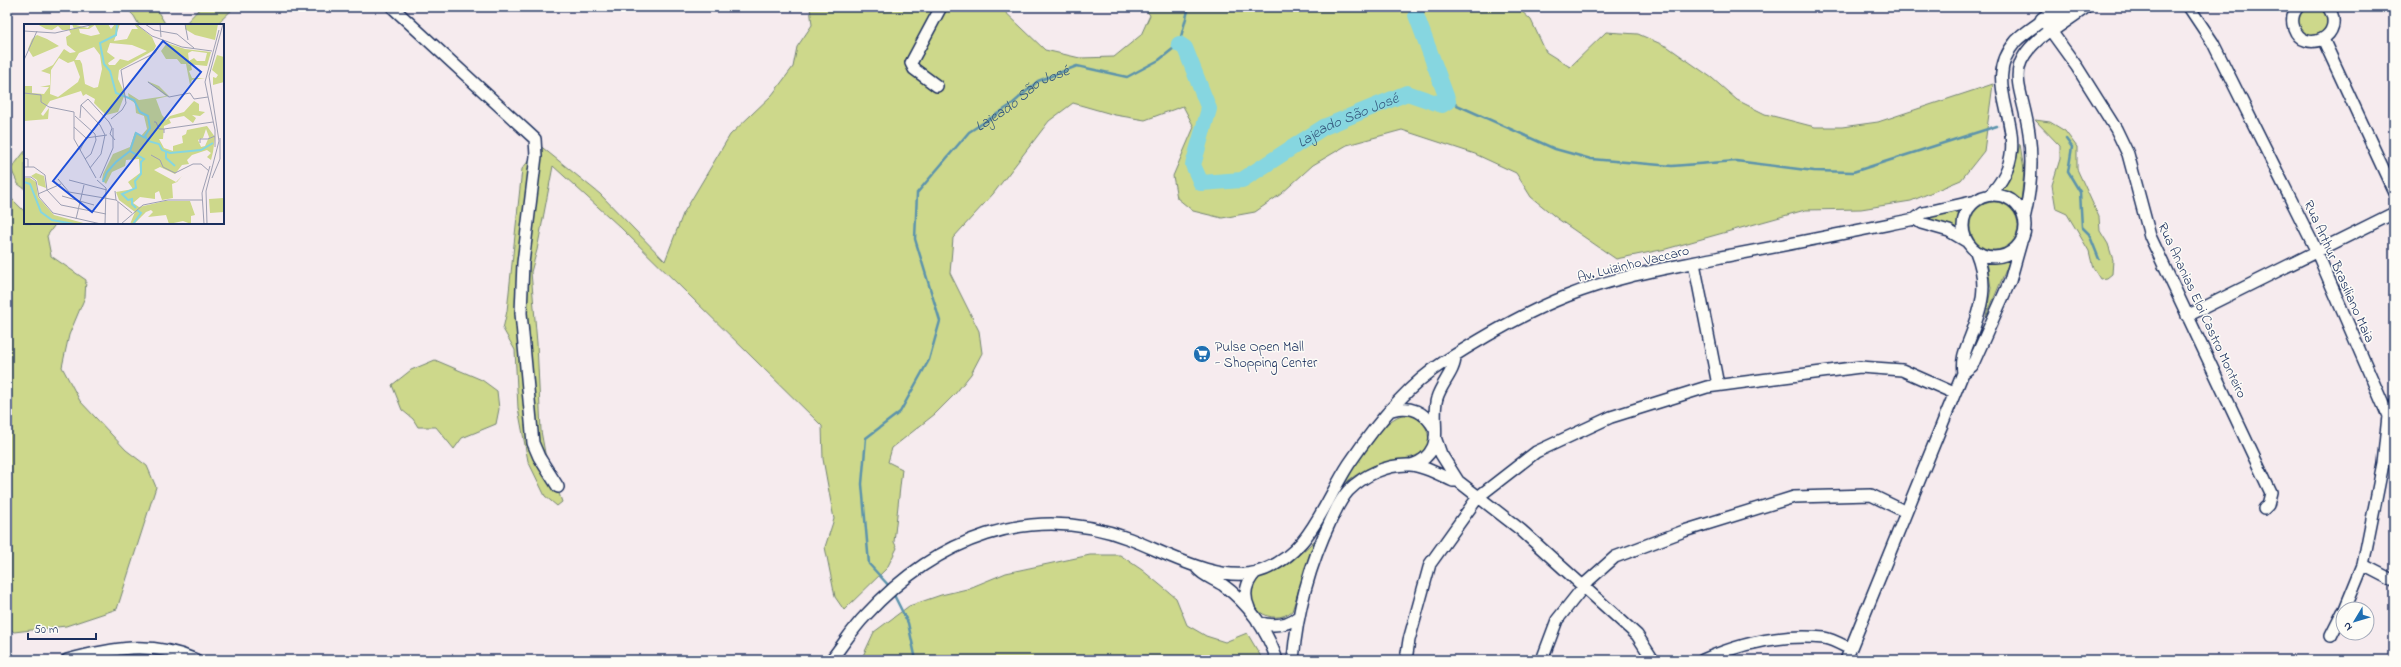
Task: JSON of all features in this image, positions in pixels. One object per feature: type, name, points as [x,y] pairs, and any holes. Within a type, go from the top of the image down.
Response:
[{"type":"street","points":[[392,7],[534,139],[536,156],[523,263],[520,313],[533,443],[558,488]]},
{"type":"street","points":[[937,86],[914,70],[911,62],[941,7]]},
{"type":"street","points":[[2024,219],[2029,193],[2031,162],[2028,132],[2017,86],[2020,63],[2028,48],[2061,7]]},
{"type":"street","points":[[1966,241],[1963,219],[1966,212],[1976,201],[1990,195],[2005,175],[2012,150],[2012,133],[2001,86],[2002,70],[2007,55],[2022,35],[2083,7]]},
{"type":"street","name":"Rua Arthur Brasiliano Maia","points":[[2189,7],[2213,43],[2316,250],[2388,416],[2383,464],[2363,565],[2348,601]]},
{"type":"street","points":[[2298,7],[2292,20],[2298,35],[2312,42],[2323,39],[2333,27],[2333,16],[2328,7]]},
{"type":"street","name":"Rua Ananias Eloi Castro Monteiro","points":[[2046,25],[2077,67],[2116,129],[2128,154],[2150,236],[2186,316],[2271,493],[2268,506],[2264,509]]},
{"type":"street","points":[[2323,39],[2394,192]]},
{"type":"street","points":[[2007,55],[2020,63]]},
{"type":"street","points":[[1962,373],[1972,366],[2010,281],[2025,226],[2021,212],[2011,201],[2004,197],[1990,195]]},
{"type":"street","name":"Av. Luizinho Vaccaro","points":[[1256,572],[1282,560],[1306,539],[1351,462],[1392,410],[1426,376],[1445,362],[1499,328],[1570,295],[1629,276],[1915,219],[1923,214],[1976,201]]},
{"type":"street","points":[[2186,316],[2316,250],[2394,213]]},
{"type":"street","points":[[1846,660],[1962,373],[1961,360],[1984,298],[1983,272],[1976,252],[1966,241],[1949,230],[1921,223],[1915,219]]},
{"type":"street","points":[[1976,252],[1983,255],[1998,257],[2012,252],[2021,240]]},
{"type":"street","points":[[1694,263],[1718,385]]},
{"type":"street","points":[[1293,660],[1298,617],[1318,551],[1341,500],[1355,485],[1373,473],[1392,467],[1412,465],[1428,456],[1433,447],[1436,399],[1444,380],[1455,365],[1455,357]]},
{"type":"street","points":[[1406,660],[1409,640],[1430,564],[1478,497],[1536,452],[1611,417],[1707,386],[1860,367],[1902,370],[1954,393]]},
{"type":"street","points":[[1392,410],[1404,408],[1417,411],[1427,418],[1435,432],[1441,454],[1458,481],[1521,530],[1637,635],[1653,660]]},
{"type":"street","points":[[1412,465],[1453,481],[1458,481]]},
{"type":"street","points":[[1542,660],[1557,620],[1584,587],[1615,557],[1684,531],[1794,497],[1871,495],[1906,512]]},
{"type":"street","points":[[831,660],[865,615],[895,588],[937,558],[975,538],[1006,528],[1038,524],[1069,525],[1100,530],[1130,539],[1195,566],[1231,573],[1256,572]]},
{"type":"street","points":[[2363,565],[2394,581]]},
{"type":"street","points":[[1195,566],[1200,572],[1232,593],[1250,611],[1258,622],[1277,660]]},
{"type":"street","points":[[1250,611],[1246,600],[1246,588],[1256,572]]},
{"type":"street","points":[[1258,622],[1277,625],[1288,623],[1298,617]]},
{"type":"street","points":[[2331,636],[2335,628]]},
{"type":"street","points":[[1703,660],[1726,650],[1768,639],[1825,638],[1850,649]]},
{"type":"street","points":[[67,660],[108,649],[135,647],[171,651],[196,660]]},
{"type":"green space","points":[[2313,6],[2324,10],[2328,21],[2324,32],[2313,36],[2302,32],[2298,21],[2302,10]]},
{"type":"green space","points":[[125,7],[155,7],[165,24],[138,24],[134,16]]},
{"type":"green space","points":[[201,7],[235,7],[217,24],[185,24]]},
{"type":"green space","points":[[810,7],[1000,7],[1045,50],[1080,58],[1114,57],[1141,35],[1150,15],[1143,7],[1517,7],[1531,20],[1546,52],[1570,67],[1606,32],[1638,34],[1668,47],[1712,78],[1737,100],[1765,114],[1815,127],[1842,127],[1878,122],[1993,84],[1984,151],[1961,180],[1911,201],[1861,209],[1805,210],[1666,249],[1616,259],[1558,219],[1531,197],[1516,173],[1475,154],[1402,130],[1347,145],[1313,165],[1281,194],[1255,212],[1222,218],[1193,211],[1177,198],[1173,176],[1194,127],[1183,106],[1145,120],[1115,115],[1073,103],[1049,121],[993,194],[953,238],[950,273],[979,331],[982,353],[971,374],[955,394],[935,414],[892,448],[888,462],[902,469],[894,542],[897,548],[887,568],[844,610],[835,597],[825,547],[834,519],[823,459],[822,426],[620,227],[553,166],[537,250],[531,272],[537,343],[541,431],[545,453],[562,502],[557,506],[545,496],[528,461],[518,408],[515,350],[503,329],[507,311],[522,169],[534,154],[533,140],[600,194],[665,261],[683,214],[730,135],[772,95],[793,67],[797,47],[812,25]]},
{"type":"green space","points":[[2035,120],[2050,122],[2065,131],[2077,147],[2077,169],[2099,217],[2100,231],[2108,244],[2113,260],[2112,274],[2107,278],[2100,279],[2093,268],[2089,251],[2067,214],[2056,209],[2052,185],[2060,159],[2060,146]]},
{"type":"green space","points":[[2020,144],[2024,170],[2021,202],[2002,191],[2014,168]]},
{"type":"green space","points":[[24,152],[24,188],[18,184],[11,169]]},
{"type":"green space","points":[[7,194],[24,211],[24,224],[55,224],[47,236],[51,256],[86,280],[85,297],[69,335],[62,367],[80,401],[126,450],[147,466],[156,487],[117,609],[66,626],[14,632],[7,626]]},
{"type":"green space","points":[[1989,202],[1999,202],[2011,209],[2018,221],[2018,231],[2011,243],[1999,250],[1989,250],[1981,246],[1974,239],[1970,231],[1970,221],[1974,213],[1981,206]]},
{"type":"green space","points":[[1961,210],[1957,229],[1926,218]]},
{"type":"green space","points":[[2010,260],[1986,317],[1991,288],[1987,261]]},
{"type":"green space","points":[[435,360],[482,380],[497,391],[499,409],[496,424],[462,438],[454,449],[436,427],[418,427],[413,419],[402,410],[392,385],[411,370]]},
{"type":"green space","points":[[1406,414],[1418,418],[1426,428],[1429,439],[1427,447],[1422,452],[1414,456],[1379,464],[1370,468],[1356,475],[1344,484],[1370,443],[1379,432],[1397,417]]},
{"type":"green space","points":[[1315,540],[1292,611],[1284,616],[1276,617],[1268,616],[1260,612],[1255,607],[1252,599],[1251,591],[1255,582],[1261,576],[1290,561]]},
{"type":"green space","points":[[1090,555],[1120,555],[1142,570],[1176,598],[1187,625],[1206,636],[1225,642],[1247,633],[1263,660],[861,660],[874,632],[909,606],[941,595],[967,589],[1006,573]]},
{"type":"waterway","name":"Lajeado São José","points":[[890,587],[869,564],[862,484],[866,438],[900,412],[929,360],[940,321],[915,239],[917,193],[969,132],[1011,105],[1038,81],[1077,66],[1127,77],[1159,60],[1179,44],[1189,7]]},
{"type":"waterway","name":"Lajeado São José","points":[[1179,44],[1185,48],[1209,109],[1193,165],[1201,183],[1242,180],[1324,127],[1407,93],[1442,105],[1448,101],[1416,15],[1416,7]]},
{"type":"waterway","points":[[1448,101],[1555,149],[1591,159],[1672,166],[1736,161],[1814,171],[1853,172],[1997,126]]},
{"type":"waterway","points":[[2066,139],[2072,147],[2068,172],[2080,192],[2082,227],[2089,234],[2099,259]]},
{"type":"waterway","name":"Lajeado São José","points":[[893,593],[908,623],[916,660]]},
{"type":"place","name":"Pulse Open Mall - Shopping Center","points":[[1202,354]]}]
